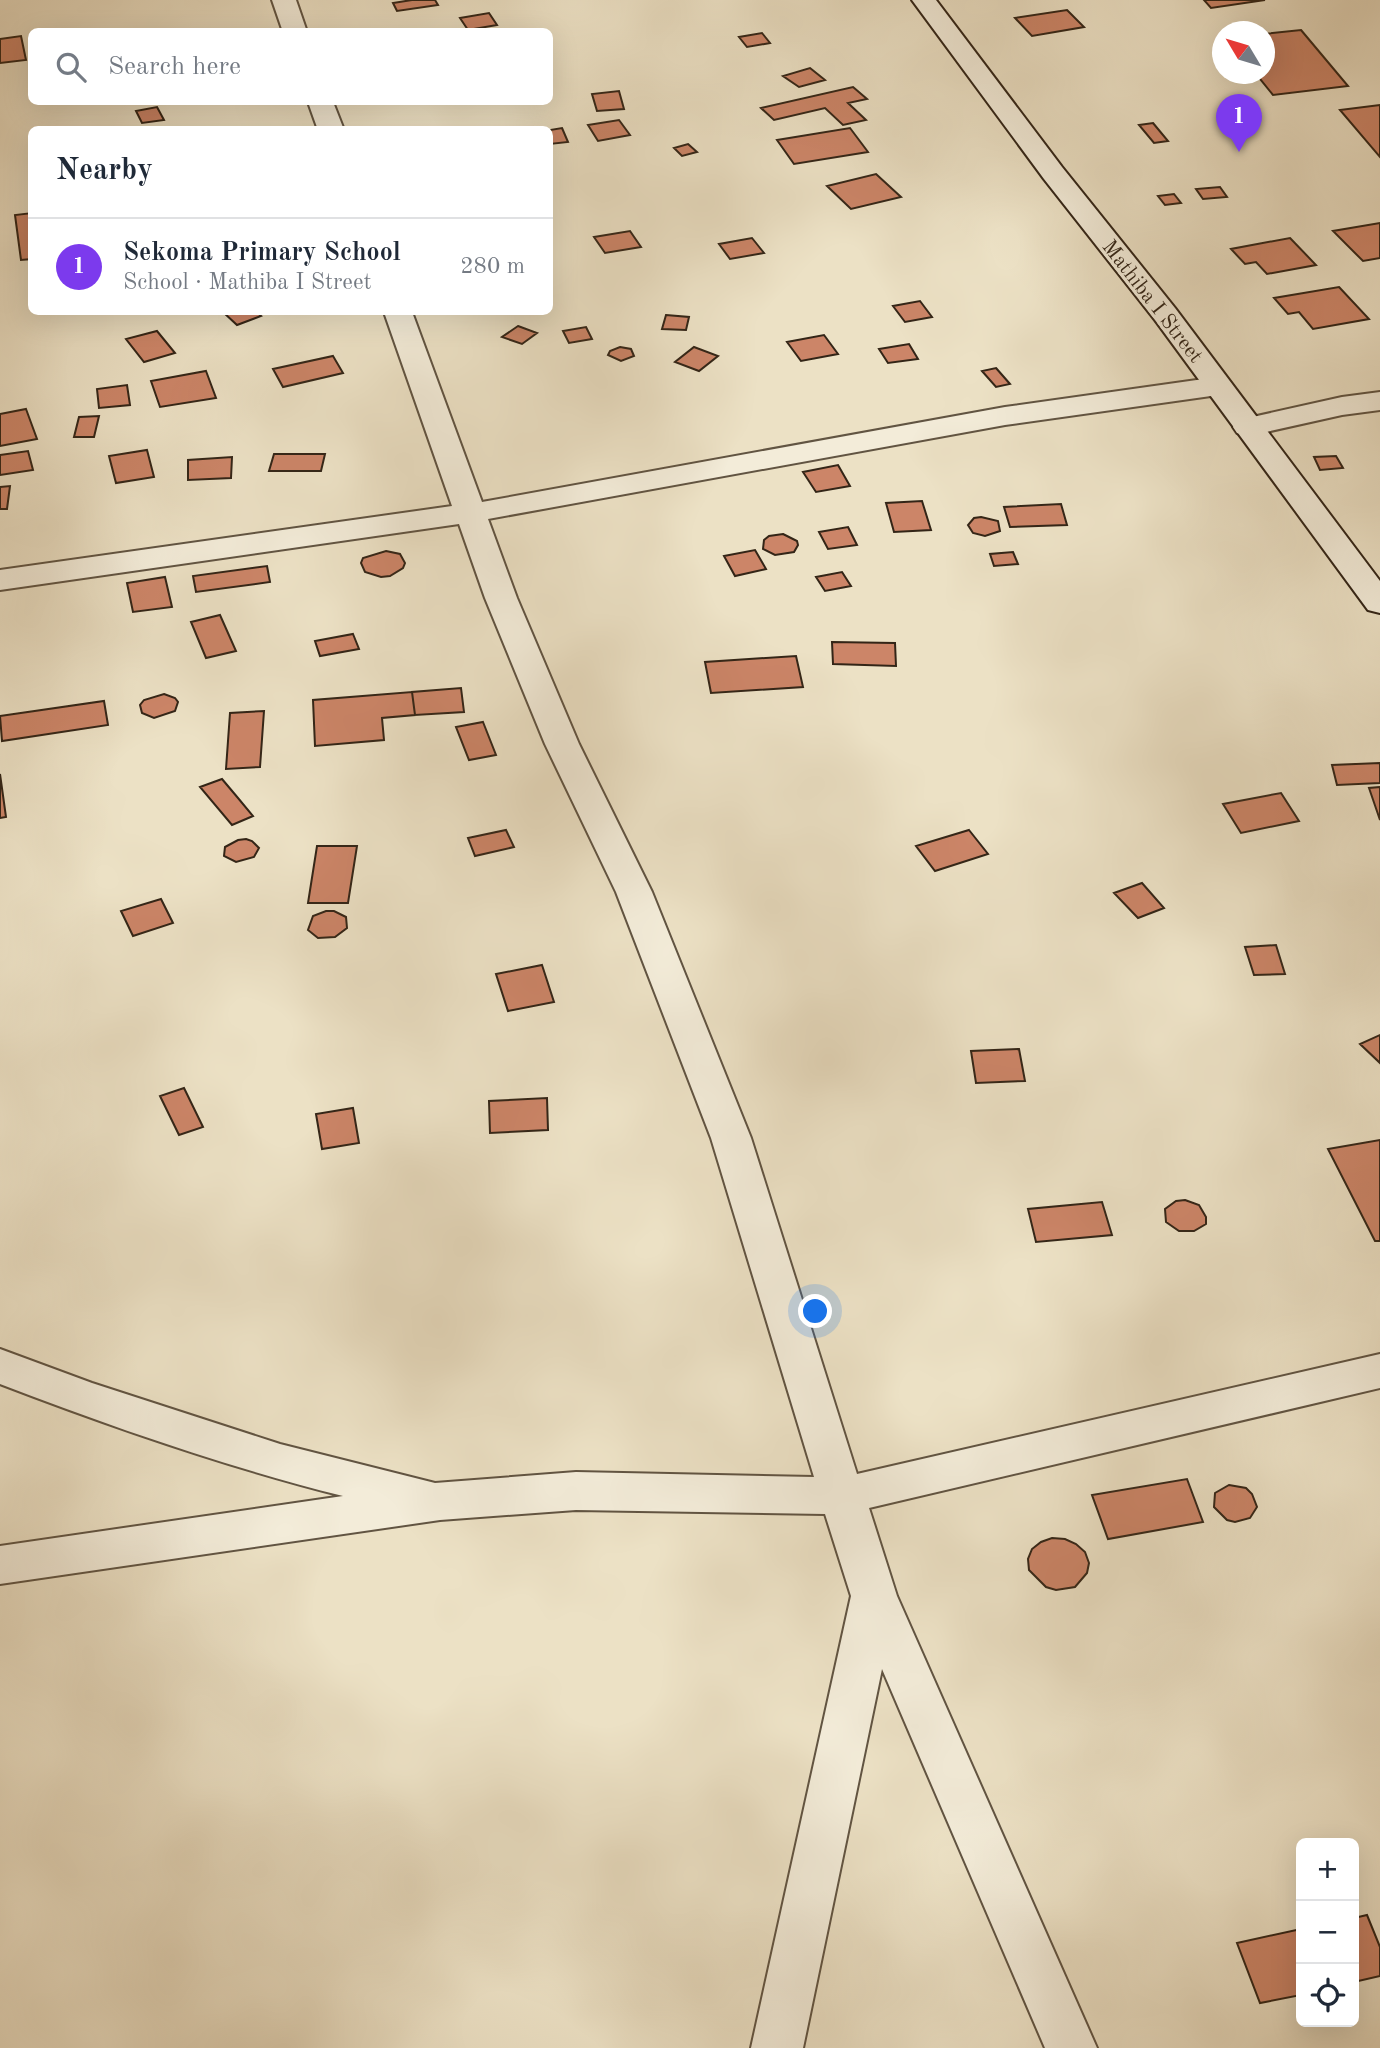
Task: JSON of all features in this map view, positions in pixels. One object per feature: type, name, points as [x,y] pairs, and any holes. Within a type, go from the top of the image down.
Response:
[{"type":"street","points":[[284,0],[294,28]]},
{"type":"street","name":"Mathiba I Street","points":[[924,0],[1053,173],[1165,314],[1380,603]]},
{"type":"street","points":[[322,105],[330,126]]},
{"type":"street","points":[[399,315],[501,598],[562,744],[634,892],[732,1138],[874,1596],[1071,2048]]},
{"type":"street","points":[[0,580],[471,513],[992,418],[1217,386]]},
{"type":"street","points":[[1248,427],[1342,406],[1380,401]]},
{"type":"street","points":[[0,1366],[79,1396],[280,1462],[440,1501]]},
{"type":"street","points":[[0,1565],[440,1501],[576,1491],[842,1496],[1380,1371]]},
{"type":"street","points":[[777,2048],[874,1596]]},
{"type":"building","points":[[435,0],[438,5],[397,11],[393,3]]},
{"type":"building","points":[[1204,0],[1265,0],[1211,8]]},
{"type":"building","points":[[1067,10],[1084,27],[1032,36],[1015,18]]},
{"type":"building","points":[[489,13],[497,25],[467,28],[460,18]]},
{"type":"building","points":[[1301,30],[1348,86],[1273,95],[1264,84],[1275,84],[1275,33]]},
{"type":"building","points":[[762,33],[770,43],[747,47],[739,37]]},
{"type":"building","points":[[21,36],[26,60],[0,63],[0,39]]},
{"type":"building","points":[[810,68],[825,80],[799,87],[783,76]]},
{"type":"building","points":[[853,87],[867,99],[848,103],[866,120],[843,125],[825,108],[774,120],[761,108]]},
{"type":"building","points":[[619,91],[624,109],[597,111],[592,94]]},
{"type":"building","points":[[1380,105],[1380,157],[1340,110]]},
{"type":"building","points":[[157,107],[164,120],[142,123],[136,111]]},
{"type":"building","points":[[619,120],[630,135],[598,141],[588,125]]},
{"type":"building","points":[[1153,123],[1168,141],[1154,143],[1139,125]]},
{"type":"building","points":[[562,128],[568,142],[553,144],[553,130]]},
{"type":"building","points":[[850,128],[868,152],[794,164],[777,140]]},
{"type":"building","points":[[688,144],[697,152],[682,156],[674,148]]},
{"type":"building","points":[[876,174],[901,197],[851,209],[827,186]]},
{"type":"building","points":[[1220,187],[1227,197],[1203,199],[1196,189]]},
{"type":"building","points":[[1174,194],[1181,203],[1165,205],[1158,196]]},
{"type":"building","points":[[28,213],[28,259],[21,260],[15,215]]},
{"type":"building","points":[[1380,223],[1380,258],[1363,261],[1333,231]]},
{"type":"building","points":[[630,231],[641,247],[605,253],[594,237]]},
{"type":"building","points":[[752,238],[764,253],[730,259],[719,244]]},
{"type":"building","points":[[1290,238],[1316,265],[1267,274],[1256,262],[1245,264],[1231,249]]},
{"type":"building","points":[[1339,287],[1369,319],[1313,329],[1299,312],[1288,314],[1274,298]]},
{"type":"building","points":[[920,301],[932,317],[905,322],[893,306]]},
{"type":"building","points":[[226,315],[261,316],[237,325]]},
{"type":"building","points":[[666,315],[689,317],[686,330],[662,329]]},
{"type":"building","points":[[518,326],[537,333],[522,344],[502,337]]},
{"type":"building","points":[[586,327],[592,339],[569,343],[563,331]]},
{"type":"building","points":[[157,331],[175,353],[144,362],[126,339]]},
{"type":"building","points":[[824,335],[838,354],[801,361],[787,342]]},
{"type":"building","points":[[909,344],[918,359],[888,363],[879,349]]},
{"type":"building","points":[[620,347],[631,349],[634,356],[621,361],[608,355],[610,351]]},
{"type":"building","points":[[694,347],[718,356],[699,371],[675,362]]},
{"type":"building","points":[[333,356],[343,373],[283,387],[273,369]]},
{"type":"building","points":[[996,368],[1010,384],[996,387],[982,371]]},
{"type":"building","points":[[206,371],[216,398],[160,407],[151,381]]},
{"type":"building","points":[[127,385],[130,405],[99,408],[97,389]]},
{"type":"building","points":[[26,409],[37,439],[0,446],[0,414]]},
{"type":"building","points":[[99,416],[94,437],[74,437],[79,417]]},
{"type":"building","points":[[147,450],[154,477],[116,483],[109,456]]},
{"type":"building","points":[[28,451],[33,470],[0,475],[0,455]]},
{"type":"building","points":[[274,454],[325,454],[321,471],[269,471]]},
{"type":"building","points":[[1336,456],[1343,468],[1320,470],[1314,457]]},
{"type":"building","points":[[232,457],[231,478],[188,480],[188,460]]},
{"type":"building","points":[[838,465],[850,486],[816,492],[803,472]]},
{"type":"building","points":[[10,486],[7,509],[0,509],[0,487]]},
{"type":"building","points":[[922,501],[931,530],[894,532],[886,503]]},
{"type":"building","points":[[1061,504],[1067,525],[1010,527],[1004,507]]},
{"type":"building","points":[[974,518],[998,521],[1000,531],[985,536],[973,533],[968,525]]},
{"type":"building","points":[[848,527],[857,545],[828,549],[819,532]]},
{"type":"building","points":[[783,534],[797,541],[794,552],[775,555],[763,549],[764,540],[769,536]]},
{"type":"building","points":[[755,550],[766,569],[735,576],[724,556]]},
{"type":"building","points":[[386,551],[400,554],[405,563],[403,568],[390,576],[381,577],[365,572],[361,563],[363,558]]},
{"type":"building","points":[[1013,552],[1018,564],[994,566],[990,554]]},
{"type":"building","points":[[267,566],[270,582],[196,592],[193,576]]},
{"type":"building","points":[[842,572],[851,586],[825,591],[816,577]]},
{"type":"building","points":[[165,577],[172,607],[133,612],[127,583]]},
{"type":"building","points":[[220,615],[236,651],[206,658],[191,622]]},
{"type":"building","points":[[353,634],[359,649],[320,656],[315,641]]},
{"type":"building","points":[[832,642],[895,643],[896,666],[833,664]]},
{"type":"building","points":[[796,656],[803,687],[711,693],[705,662]]},
{"type":"building","points":[[461,688],[464,712],[415,715],[412,692]]},
{"type":"building","points":[[412,692],[415,715],[382,718],[384,740],[315,746],[313,700]]},
{"type":"building","points":[[164,694],[178,702],[175,711],[154,718],[142,713],[140,705],[144,700]]},
{"type":"building","points":[[104,701],[108,725],[2,741],[0,716]]},
{"type":"building","points":[[264,711],[260,767],[226,769],[230,713]]},
{"type":"building","points":[[483,722],[496,755],[469,760],[456,727]]},
{"type":"building","points":[[1380,763],[1380,783],[1337,785],[1332,765]]},
{"type":"building","points":[[0,774],[6,817],[0,818]]},
{"type":"building","points":[[222,779],[253,816],[232,825],[200,787]]},
{"type":"building","points":[[1380,787],[1380,820],[1369,788]]},
{"type":"building","points":[[1281,793],[1299,821],[1241,833],[1223,804]]},
{"type":"building","points":[[506,830],[514,847],[475,856],[468,838]]},
{"type":"building","points":[[969,830],[988,854],[935,871],[916,846]]},
{"type":"building","points":[[246,839],[259,848],[254,857],[236,862],[224,856],[225,847]]},
{"type":"building","points":[[317,846],[357,846],[348,903],[308,903]]},
{"type":"building","points":[[1142,883],[1164,908],[1138,918],[1114,893]]},
{"type":"building","points":[[161,899],[173,923],[133,936],[121,911]]},
{"type":"building","points":[[334,911],[346,917],[347,928],[335,937],[318,938],[308,930],[313,916]]},
{"type":"building","points":[[1276,945],[1285,974],[1254,975],[1245,947]]},
{"type":"building","points":[[542,965],[554,1002],[508,1011],[496,974]]},
{"type":"building","points":[[1380,1035],[1380,1063],[1360,1044]]},
{"type":"building","points":[[1019,1049],[1025,1081],[976,1083],[971,1051]]},
{"type":"building","points":[[184,1088],[203,1127],[179,1135],[160,1096]]},
{"type":"building","points":[[547,1098],[548,1130],[490,1133],[489,1101]]},
{"type":"building","points":[[353,1108],[359,1143],[322,1149],[316,1114]]},
{"type":"building","points":[[1380,1140],[1380,1241],[1375,1241],[1328,1149]]},
{"type":"building","points":[[1185,1200],[1199,1205],[1206,1217],[1206,1224],[1194,1231],[1179,1231],[1166,1222],[1165,1209],[1176,1201]]},
{"type":"building","points":[[1102,1202],[1112,1235],[1036,1242],[1028,1209]]},
{"type":"building","points":[[1187,1479],[1203,1522],[1108,1539],[1092,1495]]},
{"type":"building","points":[[1229,1485],[1246,1488],[1252,1494],[1257,1507],[1250,1518],[1235,1522],[1227,1520],[1214,1507],[1215,1493]]},
{"type":"building","points":[[1052,1538],[1065,1539],[1085,1552],[1089,1563],[1087,1573],[1075,1587],[1056,1590],[1046,1587],[1029,1570],[1028,1559],[1032,1549]]},
{"type":"building","points":[[1367,1915],[1380,1947],[1380,1976],[1359,1981],[1359,1964],[1359,1917]]},
{"type":"building","points":[[1296,1930],[1296,1996],[1260,2003],[1237,1943]]},
{"type":"place","name":"Sekoma Primary School","points":[[1239,152]]}]
